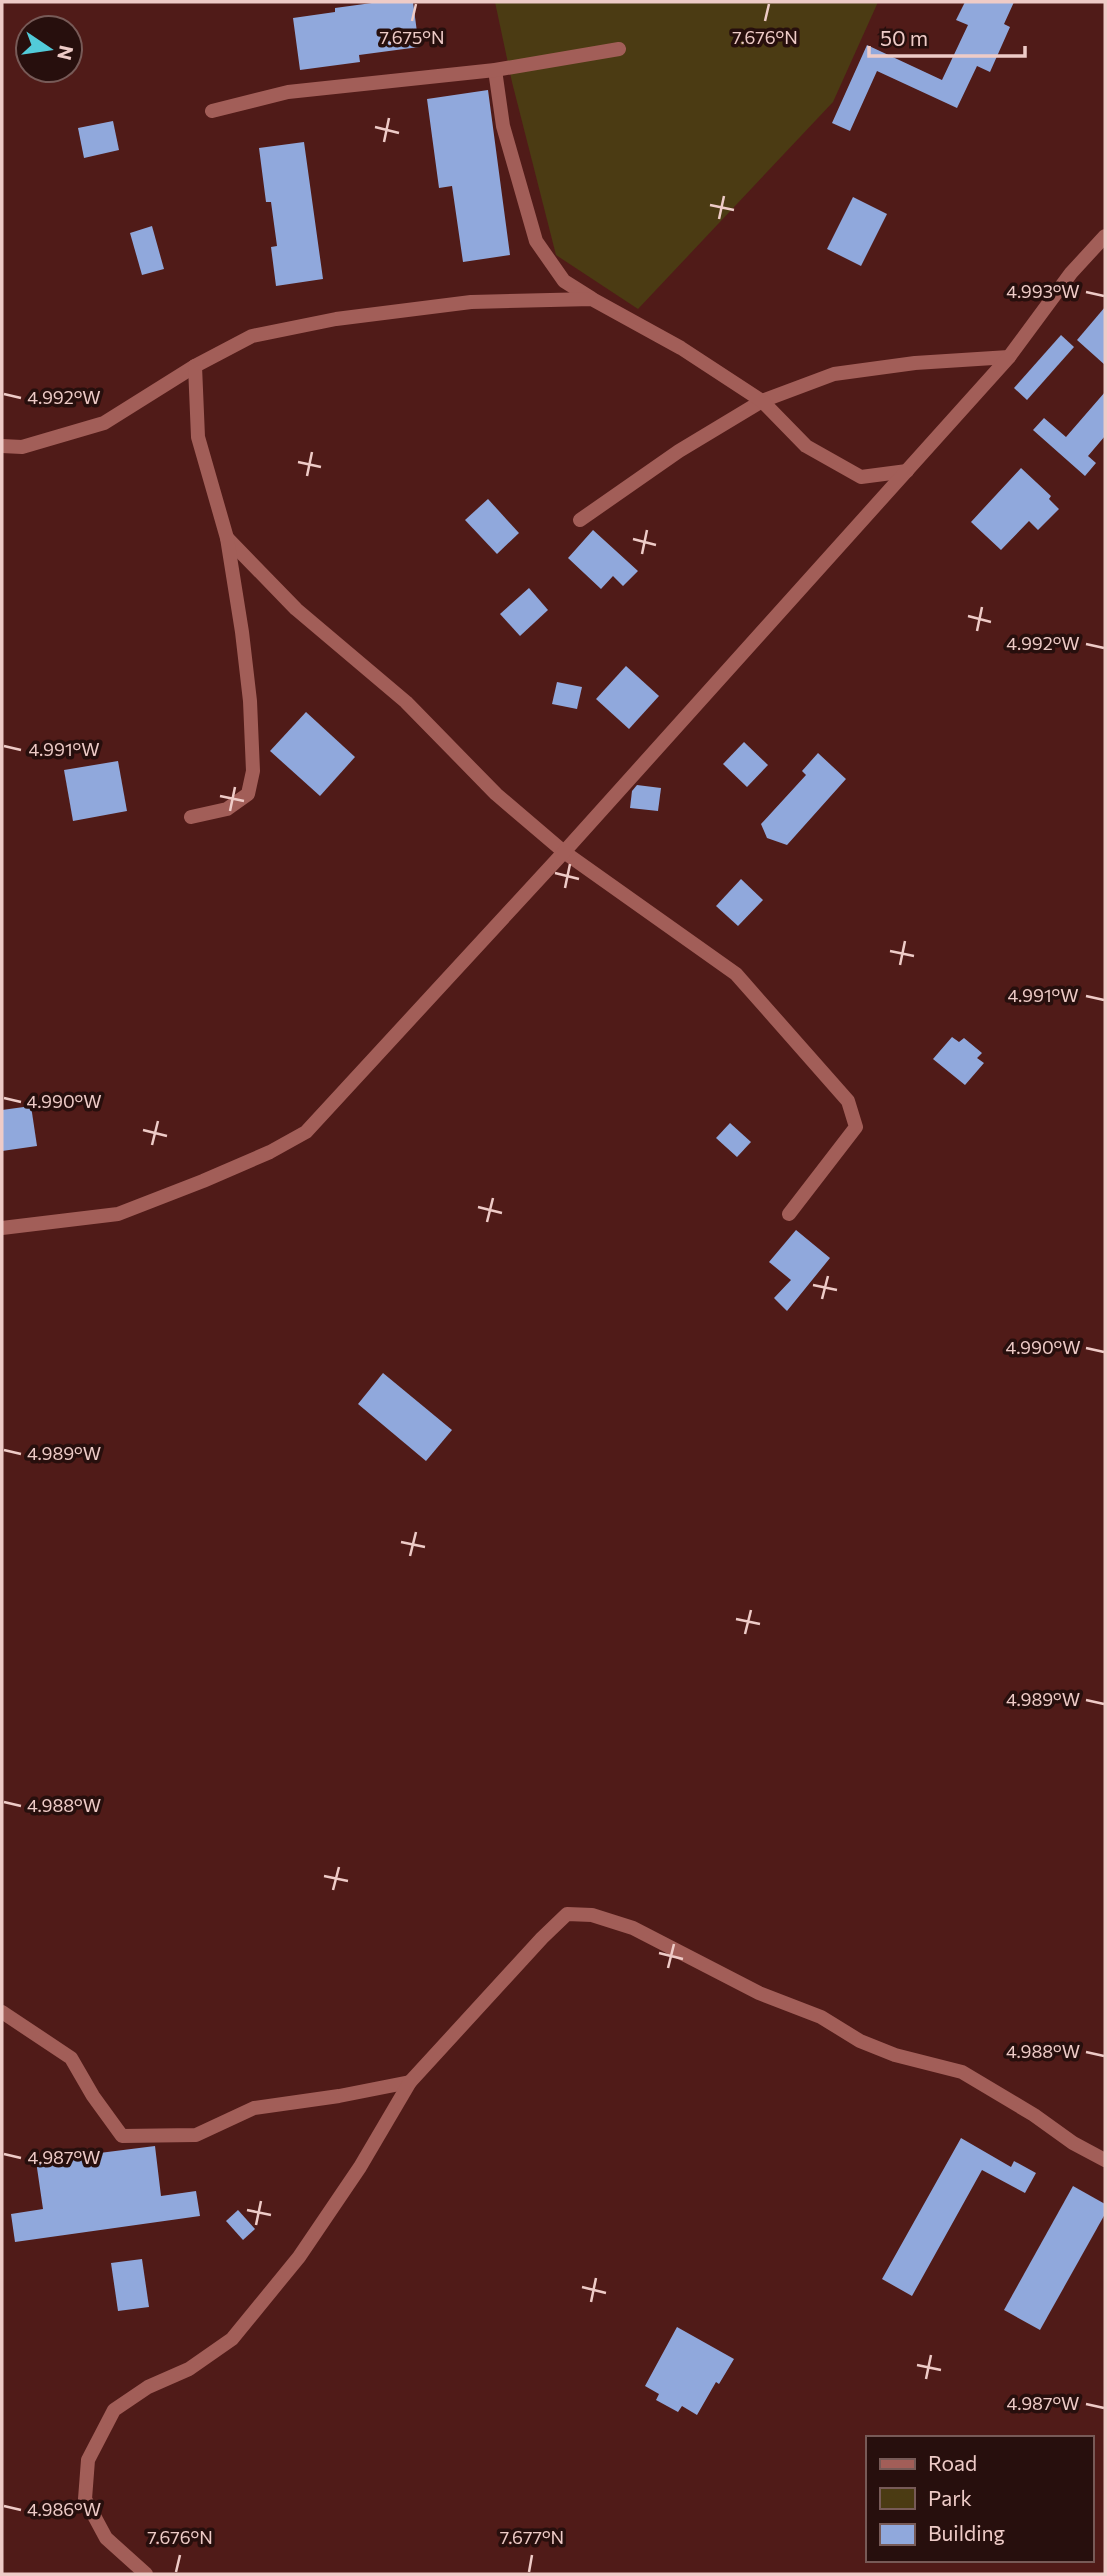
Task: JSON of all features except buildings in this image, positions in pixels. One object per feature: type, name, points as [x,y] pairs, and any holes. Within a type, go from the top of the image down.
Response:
[{"type":"street","points":[[212,111],[288,92],[495,70],[619,49]]},
{"type":"street","points":[[495,70],[503,126],[536,242],[564,281],[681,348],[762,401],[806,446],[861,477],[907,471]]},
{"type":"street","points":[[2,1227],[118,1214],[214,1177],[271,1152],[306,1132],[564,852],[1009,357],[1071,273],[1105,236]]},
{"type":"street","points":[[2,446],[23,447],[104,423],[195,366],[252,336],[336,319],[471,302],[592,299]]},
{"type":"street","points":[[580,520],[679,451],[762,401],[834,374],[915,363],[1009,357]]},
{"type":"street","points":[[191,817],[227,809],[248,794],[253,771],[250,701],[242,632],[227,538],[198,437],[195,366]]},
{"type":"street","points":[[227,538],[296,609],[406,702],[496,794],[564,852],[736,974],[848,1101],[856,1127],[789,1214]]},
{"type":"street","points":[[146,2574],[106,2538],[85,2499],[88,2460],[114,2410],[148,2387],[189,2369],[232,2339],[299,2257],[360,2167],[410,2082],[567,1914],[592,1915],[633,1928],[759,1993],[821,2017],[860,2041],[895,2055],[962,2072],[1034,2115],[1073,2143],[1105,2160]]},
{"type":"street","points":[[2,2012],[71,2058],[93,2096],[122,2136],[196,2135],[254,2108],[339,2096],[410,2082]]},
{"type":"green space","points":[[495,2],[878,2],[833,102],[638,309],[556,255],[512,82]]}]
